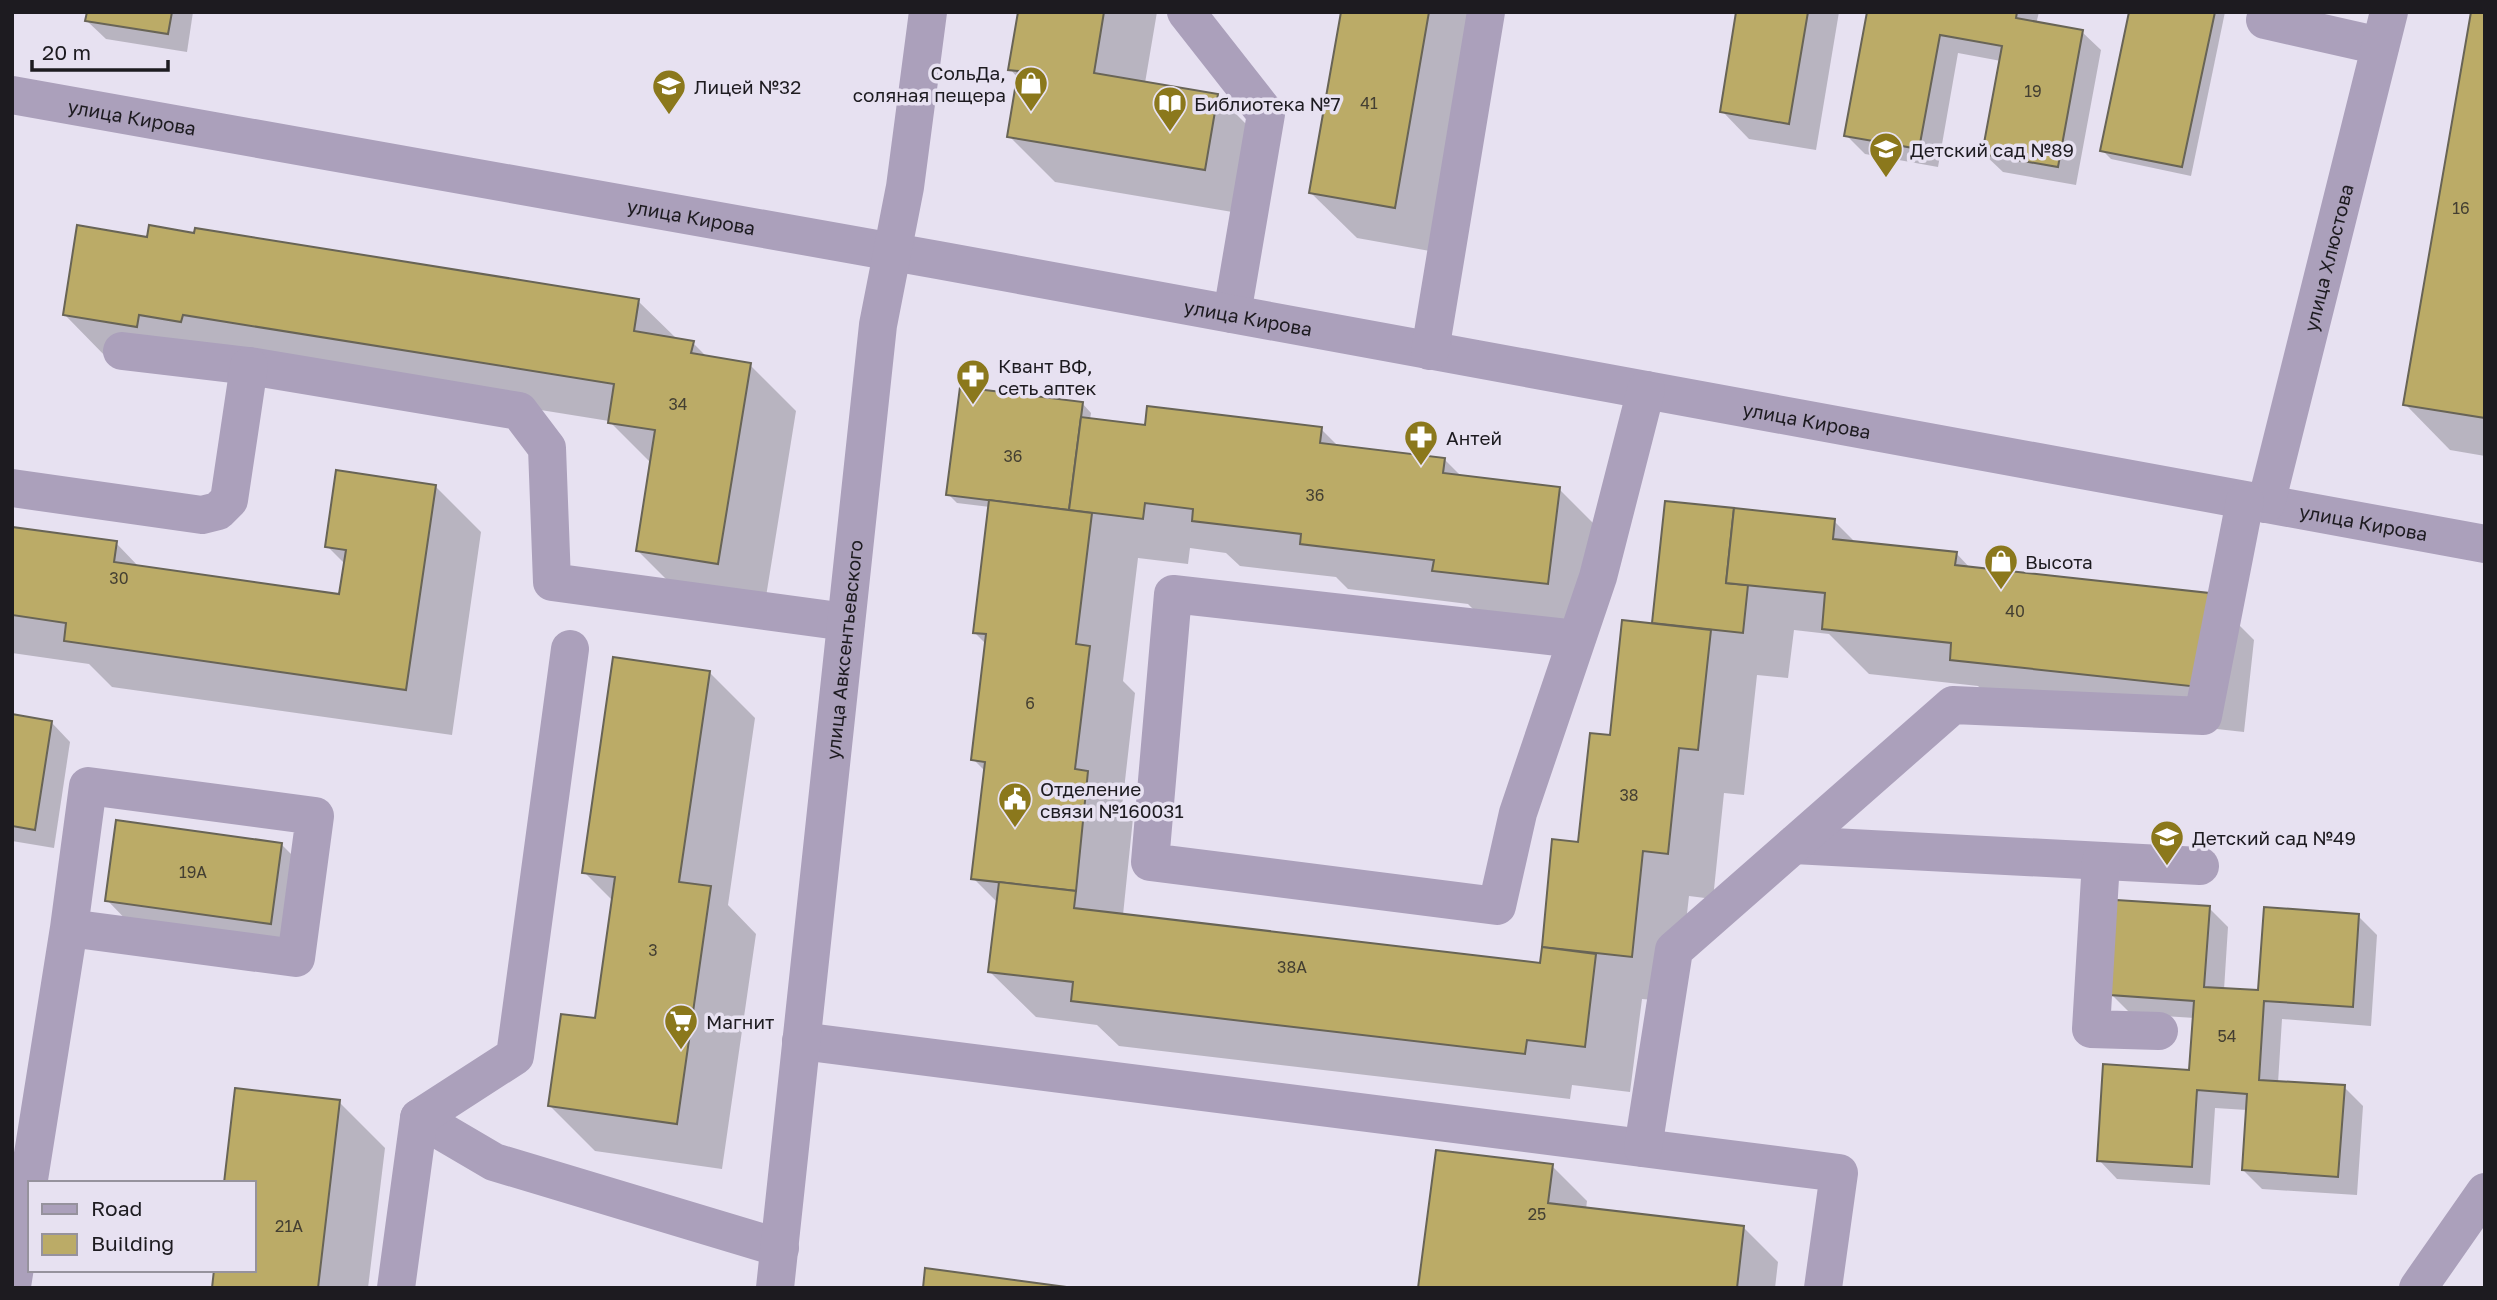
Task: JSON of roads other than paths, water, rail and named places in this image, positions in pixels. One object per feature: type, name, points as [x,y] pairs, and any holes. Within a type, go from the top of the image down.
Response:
[{"type":"street","name":"улица Авксентьевского","points":[[775,1288],[878,326],[905,187],[928,12]]},
{"type":"street","points":[[1186,12],[1266,114],[1232,314]]},
{"type":"street","points":[[1430,351],[1486,12]]},
{"type":"street","points":[[2267,12],[2265,20],[2385,29]]},
{"type":"street","name":"улица Хлюстова","points":[[1794,845],[1953,705],[2203,716],[2255,502],[2385,29]]},
{"type":"street","name":"улица Кирова","points":[[12,95],[892,252],[2485,544]]},
{"type":"street","points":[[122,351],[249,366],[519,411],[547,448],[552,582],[846,622]]},
{"type":"street","points":[[12,488],[202,515],[218,510],[229,500],[249,366]]},
{"type":"street","points":[[1576,639],[1173,594],[1150,862],[1497,906],[1518,813],[1598,576],[1646,390]]},
{"type":"street","points":[[396,1288],[419,1118],[515,1055],[570,649]]},
{"type":"street","points":[[29,1181],[69,928],[88,786],[314,816],[296,958],[69,928]]},
{"type":"street","points":[[1643,1148],[1674,950],[1794,845],[2200,866]]},
{"type":"street","points":[[2101,861],[2091,1029],[2159,1031]]},
{"type":"street","points":[[801,1041],[1839,1173],[1824,1288]]},
{"type":"street","points":[[419,1118],[494,1162],[780,1248]]},
{"type":"street","points":[[12,1286],[28,1186]]},
{"type":"street","points":[[2418,1288],[2485,1192]]},
{"type":"place","name":"СольДа, соляная пещера","points":[[1031,113]]},
{"type":"place","name":"Лицей №32","points":[[669,116]]},
{"type":"place","name":"Библиотека №7","points":[[1170,133]]},
{"type":"place","name":"Детский сад №89","points":[[1886,179]]},
{"type":"place","name":"Квант ВФ, сеть аптек","points":[[973,406]]},
{"type":"place","name":"Антей","points":[[1421,467]]},
{"type":"place","name":"Высота","points":[[2001,591]]},
{"type":"place","name":"Отделение связи №160031","points":[[1015,829]]},
{"type":"place","name":"Детский сад №49","points":[[2167,867]]},
{"type":"place","name":"Магнит","points":[[681,1051]]}]
